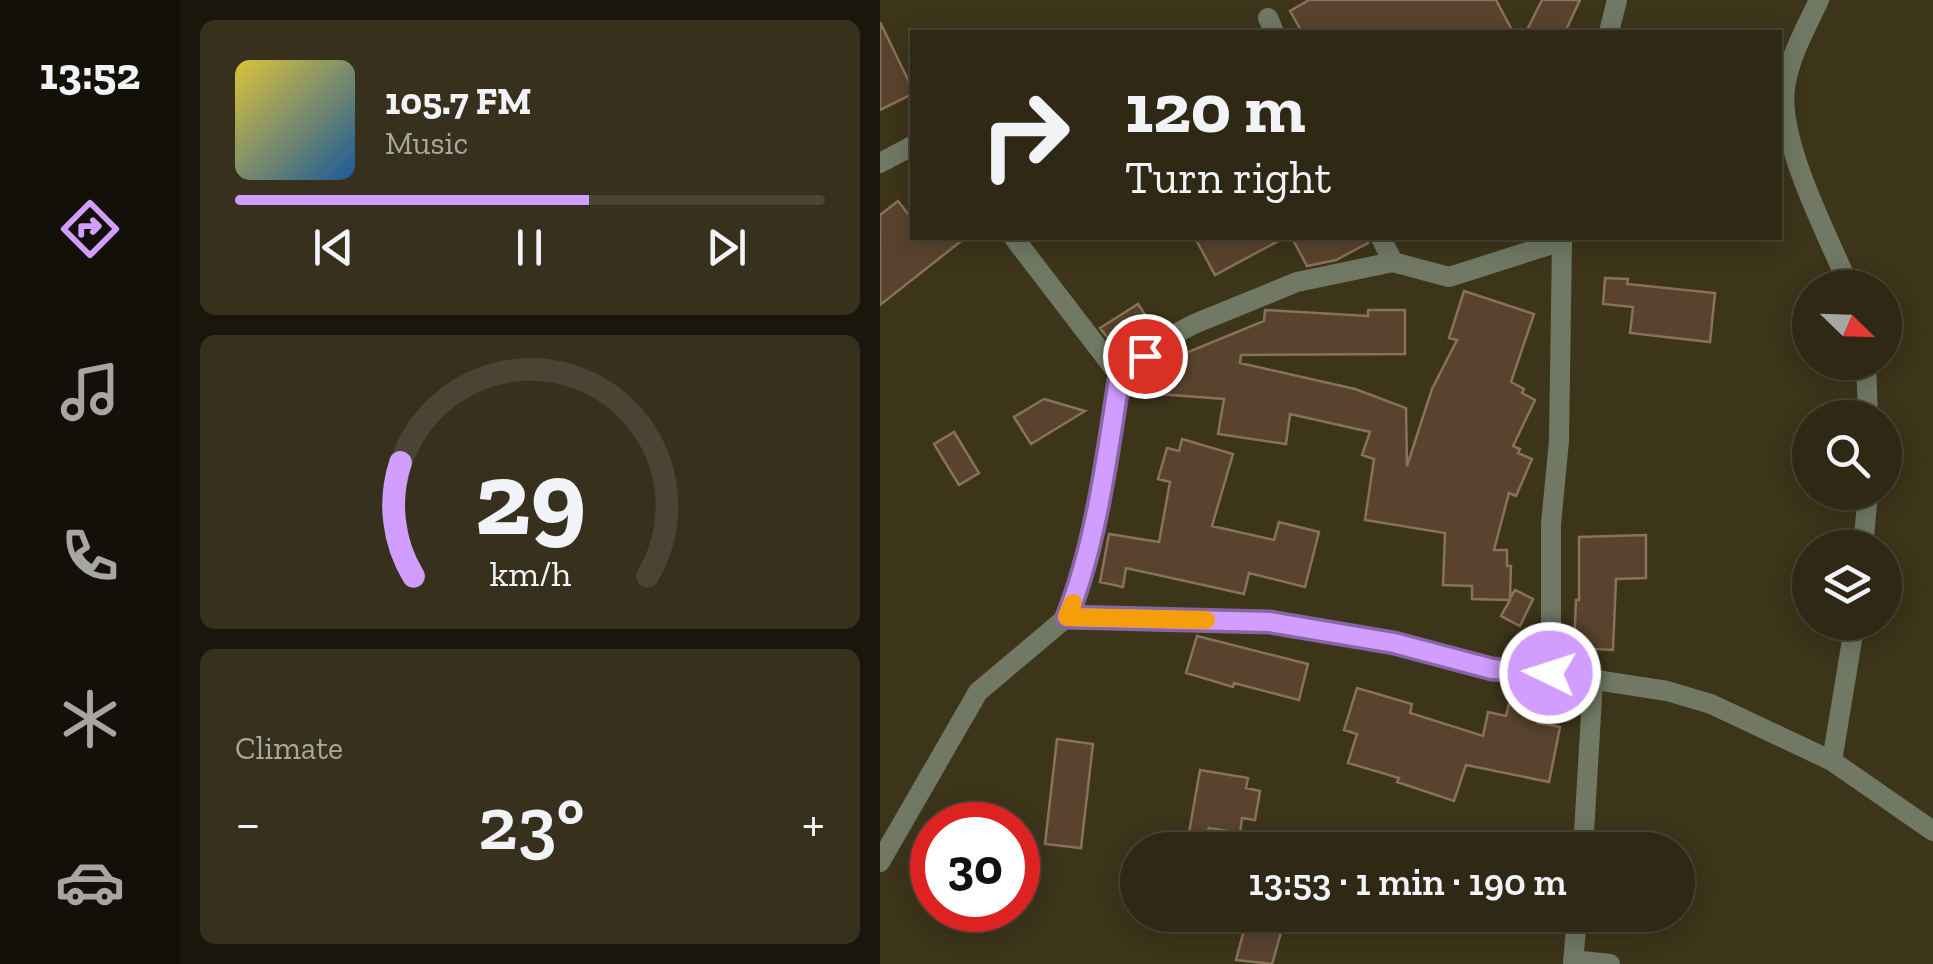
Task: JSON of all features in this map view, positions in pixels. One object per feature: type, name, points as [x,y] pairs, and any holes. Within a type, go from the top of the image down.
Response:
[{"type":"street","points":[[1610,30],[1617,0]]},
{"type":"street","points":[[1819,0],[1795,52],[1784,90],[1790,142],[1843,270]]},
{"type":"street","points":[[880,162],[910,147]]},
{"type":"street","points":[[1016,240],[1120,374]]},
{"type":"street","points":[[1382,240],[1393,262]]},
{"type":"street","points":[[880,862],[978,692],[1067,617],[1104,476],[1120,374],[1162,341],[1297,282],[1393,262],[1450,277],[1559,240]]},
{"type":"street","points":[[1550,673],[1551,524],[1559,424],[1562,240]]},
{"type":"street","points":[[1067,617],[1270,622],[1394,643],[1492,669],[1550,673],[1667,691],[1711,704],[1832,762],[1933,832]]},
{"type":"street","points":[[1832,762],[1853,640]]},
{"type":"street","points":[[1584,832],[1593,680]]},
{"type":"street","points":[[1576,932],[1573,962],[1610,964]]},
{"type":"building","points":[[1309,0],[1496,0],[1512,30],[1301,30],[1290,11]]},
{"type":"building","points":[[1542,0],[1580,0],[1566,30],[1527,30]]},
{"type":"building","points":[[880,22],[910,84],[910,95],[880,110]]},
{"type":"building","points":[[898,201],[910,216],[910,240],[962,240],[880,305],[880,215]]},
{"type":"building","points":[[1196,240],[1280,240],[1215,275]]},
{"type":"building","points":[[1293,240],[1367,240],[1336,260],[1307,266]]},
{"type":"building","points":[[1605,278],[1715,293],[1710,342],[1630,333],[1633,307],[1603,304]]},
{"type":"building","points":[[1464,291],[1534,314],[1511,382],[1535,400],[1513,446],[1532,459],[1516,496],[1509,493],[1494,550],[1507,550],[1510,598],[1515,590],[1533,599],[1520,626],[1501,616],[1510,600],[1472,599],[1472,586],[1443,585],[1445,533],[1365,520],[1374,459],[1362,455],[1370,432],[1290,414],[1286,444],[1218,434],[1224,399],[1143,393],[1159,364],[1264,321],[1265,310],[1368,316],[1368,310],[1405,310],[1405,354],[1241,355],[1240,363],[1355,389],[1406,408],[1407,466],[1432,389],[1457,340],[1449,338]]},
{"type":"building","points":[[1138,304],[1150,322],[1138,330],[1142,339],[1121,355],[1100,328]]},
{"type":"building","points":[[1044,399],[1085,411],[1031,444],[1014,417]]},
{"type":"building","points":[[954,432],[979,473],[959,485],[934,444]]},
{"type":"building","points":[[1182,439],[1233,454],[1212,526],[1274,540],[1279,522],[1319,532],[1305,587],[1249,573],[1244,594],[1126,568],[1123,587],[1100,582],[1109,534],[1159,542],[1170,482],[1158,479],[1167,448],[1179,451]]},
{"type":"building","points":[[1646,535],[1646,578],[1616,579],[1613,650],[1574,648],[1579,537]]},
{"type":"building","points":[[1197,636],[1308,664],[1299,700],[1186,673]]},
{"type":"building","points":[[1357,688],[1412,704],[1410,713],[1483,736],[1488,712],[1506,716],[1509,704],[1540,711],[1538,723],[1560,727],[1549,782],[1466,765],[1454,801],[1397,782],[1399,778],[1348,763],[1357,734],[1344,730]]},
{"type":"building","points":[[1057,739],[1093,744],[1081,848],[1045,844]]},
{"type":"building","points":[[1200,770],[1248,778],[1246,788],[1260,791],[1255,820],[1242,818],[1240,832],[1209,828],[1208,832],[1189,832]]},
{"type":"building","points":[[1243,932],[1281,932],[1272,964],[1236,960]]},
{"type":"slow traffic","points":[[1073,603],[1067,617],[1206,620]]},
{"type":"route","points":[[1145,356],[1120,374],[1104,476],[1067,617],[1270,622],[1394,643],[1492,669],[1550,673]]}]
